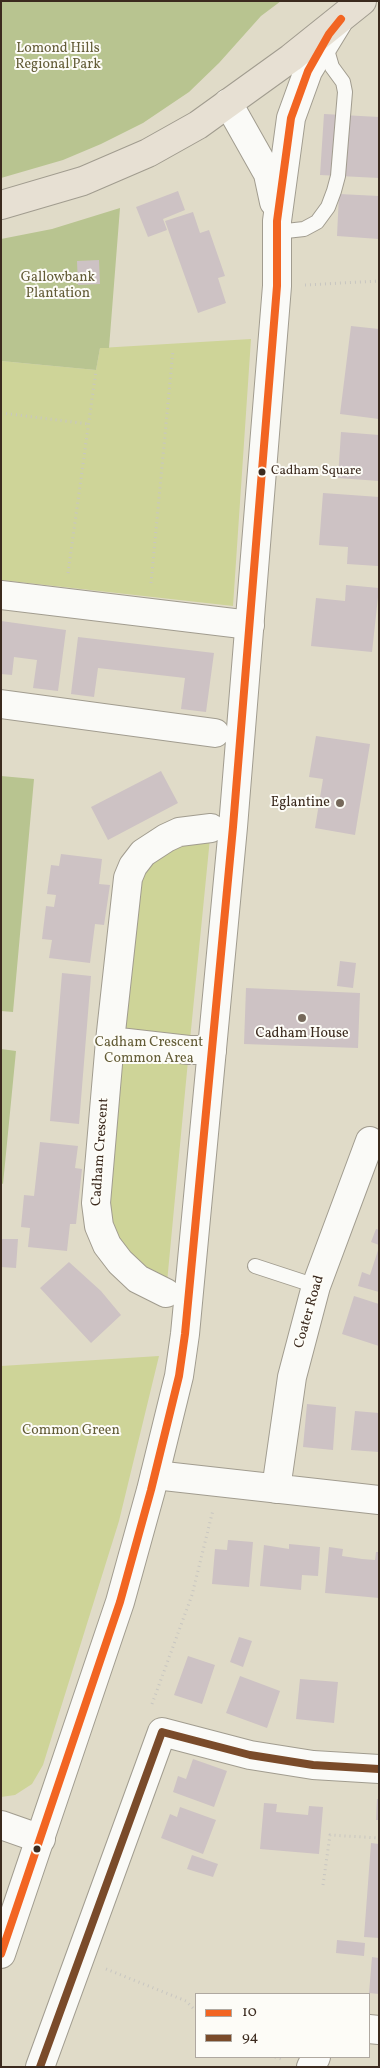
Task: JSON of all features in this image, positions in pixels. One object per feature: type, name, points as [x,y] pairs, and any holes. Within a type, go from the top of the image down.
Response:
[{"type":"highway","points":[[1,205],[83,181],[148,153],[198,125],[335,26],[362,1]]},
{"type":"street","points":[[1,1954],[120,1602],[155,1475],[179,1376],[185,1334],[232,837],[277,286],[277,226],[291,118],[308,71],[335,26]]},
{"type":"street","points":[[228,103],[268,174],[277,226]]},
{"type":"street","points":[[1,595],[250,625]]},
{"type":"street","points":[[1,704],[215,732]]},
{"type":"street","name":"Cadham Crescent","points":[[166,1293],[138,1279],[120,1262],[107,1245],[99,1226],[96,1203],[110,1041],[128,878],[133,866],[142,853],[166,838],[179,832],[211,828]]},
{"type":"street","points":[[110,1041],[189,1050],[212,1050]]},
{"type":"street","name":"Coater Road","points":[[276,1488],[292,1376],[316,1286],[370,1141]]},
{"type":"street","points":[[155,1475],[379,1500]]},
{"type":"street","points":[[40,2067],[162,1732],[250,1755],[313,1764],[379,1769]]},
{"type":"street","points":[[1,1826],[41,1839]]},
{"type":"lane","points":[[277,226],[304,229],[317,222],[328,207],[334,191],[338,176],[345,92],[342,82],[332,67],[327,50],[335,26]]},
{"type":"lane","points":[[255,1266],[316,1286]]},
{"type":"path","points":[[277,286],[379,281]]},
{"type":"path","points":[[148,614],[173,350]]},
{"type":"path","points":[[63,603],[96,370]]},
{"type":"path","points":[[1,414],[89,424]]},
{"type":"path","points":[[323,1885],[330,1835],[379,1838]]},
{"type":"path","points":[[79,1959],[186,2001],[195,2010]]},
{"type":"green space","name":"Lomond Hills Regional Park","points":[[1,1],[281,1],[261,16],[219,63],[189,92],[143,123],[63,160],[1,178]]},
{"type":"green space","name":"Gallowbank Plantation","points":[[120,208],[109,348],[100,348],[96,370],[1,361],[1,239],[52,229]]},
{"type":"green space","points":[[251,339],[233,606],[1,580],[1,361],[96,370],[100,348]]},
{"type":"green space","points":[[1,776],[34,779],[13,1012],[1,1011]]},
{"type":"green space","name":"Cadham Crescent Common Area","points":[[211,828],[166,1293],[99,1226],[133,866]]},
{"type":"green space","points":[[1,1049],[16,1051],[3,1184],[1,1183]]},
{"type":"green space","name":"Common Green","points":[[159,1356],[119,1521],[43,1765],[32,1784],[15,1795],[1,1797],[1,1366]]},
{"type":"building","points":[[324,114],[379,117],[379,178],[320,175]]},
{"type":"building","points":[[178,191],[185,210],[163,219],[167,230],[148,237],[136,207]]},
{"type":"building","points":[[339,194],[379,196],[379,239],[337,236]]},
{"type":"building","points":[[193,212],[200,233],[209,230],[225,276],[218,278],[226,303],[198,313],[165,221]]},
{"type":"building","points":[[99,260],[100,284],[78,285],[77,261]]},
{"type":"building","points":[[351,326],[379,329],[379,419],[340,414]]},
{"type":"building","points":[[341,432],[379,435],[379,481],[338,478]]},
{"type":"building","points":[[323,493],[379,497],[378,566],[347,564],[348,547],[319,545]]},
{"type":"building","points":[[346,585],[379,588],[372,652],[311,646],[316,598],[345,601]]},
{"type":"building","points":[[1,621],[66,630],[58,691],[33,688],[37,660],[14,657],[12,675],[1,674]]},
{"type":"building","points":[[78,637],[214,653],[206,712],[181,709],[185,678],[98,668],[94,697],[71,694]]},
{"type":"building","name":"Eglantine","points":[[316,736],[370,744],[355,835],[315,828],[323,779],[309,777]]},
{"type":"building","points":[[161,771],[178,803],[108,840],[91,807]]},
{"type":"building","points":[[61,854],[102,859],[99,884],[110,885],[104,925],[95,924],[90,963],[49,958],[52,940],[42,939],[46,906],[54,907],[56,895],[47,894],[51,865],[59,866]]},
{"type":"building","points":[[340,961],[356,963],[353,988],[337,986]]},
{"type":"building","points":[[62,973],[91,976],[79,1124],[50,1121]]},
{"type":"building","name":"Cadham House","points":[[246,988],[360,993],[358,1048],[244,1044]]},
{"type":"building","points":[[40,1142],[78,1146],[75,1168],[82,1169],[76,1224],[70,1224],[67,1251],[28,1247],[30,1228],[21,1227],[24,1195],[34,1196]]},
{"type":"building","points":[[376,1229],[379,1230],[379,1245],[371,1242]]},
{"type":"building","points":[[1,1239],[18,1239],[16,1268],[1,1267]]},
{"type":"building","points":[[379,1247],[379,1292],[358,1286],[362,1272],[370,1275]]},
{"type":"building","points":[[69,1262],[101,1291],[121,1315],[91,1343],[40,1288]]},
{"type":"building","points":[[354,1296],[379,1304],[379,1346],[342,1334]]},
{"type":"building","points":[[307,1404],[336,1407],[333,1450],[303,1447]]},
{"type":"building","points":[[355,1411],[379,1413],[379,1452],[351,1450]]},
{"type":"building","points":[[228,1540],[253,1542],[249,1587],[212,1584],[215,1549],[227,1550]]},
{"type":"building","points":[[289,1544],[320,1547],[318,1576],[302,1575],[301,1590],[260,1586],[264,1545],[289,1549]]},
{"type":"building","points":[[329,1547],[343,1549],[342,1556],[362,1559],[375,1560],[376,1552],[379,1552],[379,1598],[325,1593]]},
{"type":"building","points":[[239,1637],[252,1641],[243,1667],[230,1662]]},
{"type":"building","points":[[188,1656],[215,1665],[202,1704],[174,1695]]},
{"type":"building","points":[[240,1676],[280,1691],[267,1728],[226,1713]]},
{"type":"building","points":[[300,1679],[338,1682],[334,1723],[296,1719]]},
{"type":"building","points":[[193,1759],[227,1771],[214,1807],[173,1792],[178,1776],[186,1779]]},
{"type":"building","points":[[377,1799],[379,1799],[379,1820],[376,1820]]},
{"type":"building","points":[[264,1803],[277,1804],[276,1812],[308,1815],[309,1806],[323,1807],[319,1854],[260,1849]]},
{"type":"building","points":[[180,1807],[216,1820],[203,1854],[161,1838],[170,1814],[177,1817]]},
{"type":"building","points":[[371,1843],[379,1844],[379,1938],[364,1937]]},
{"type":"building","points":[[192,1855],[218,1864],[213,1877],[187,1869]]},
{"type":"building","points":[[337,1940],[365,1943],[364,1956],[336,1953]]},
{"type":"building","points":[[372,1957],[379,1958],[379,1994],[369,1993]]},
{"type":"transit line","name":"10","points":[[1,1954],[120,1602],[151,1490],[179,1376],[185,1334],[233,827],[277,286],[277,221],[291,118],[308,71],[329,34],[341,19]]},
{"type":"transit line","name":"94","points":[[40,2067],[162,1732],[250,1755],[313,1765],[379,1769]]},
{"type":"place","name":"Cadham Square","points":[[262,472]]},
{"type":"place","name":"Eglantine","points":[[340,803]]},
{"type":"place","name":"Cadham House","points":[[302,1018]]}]
